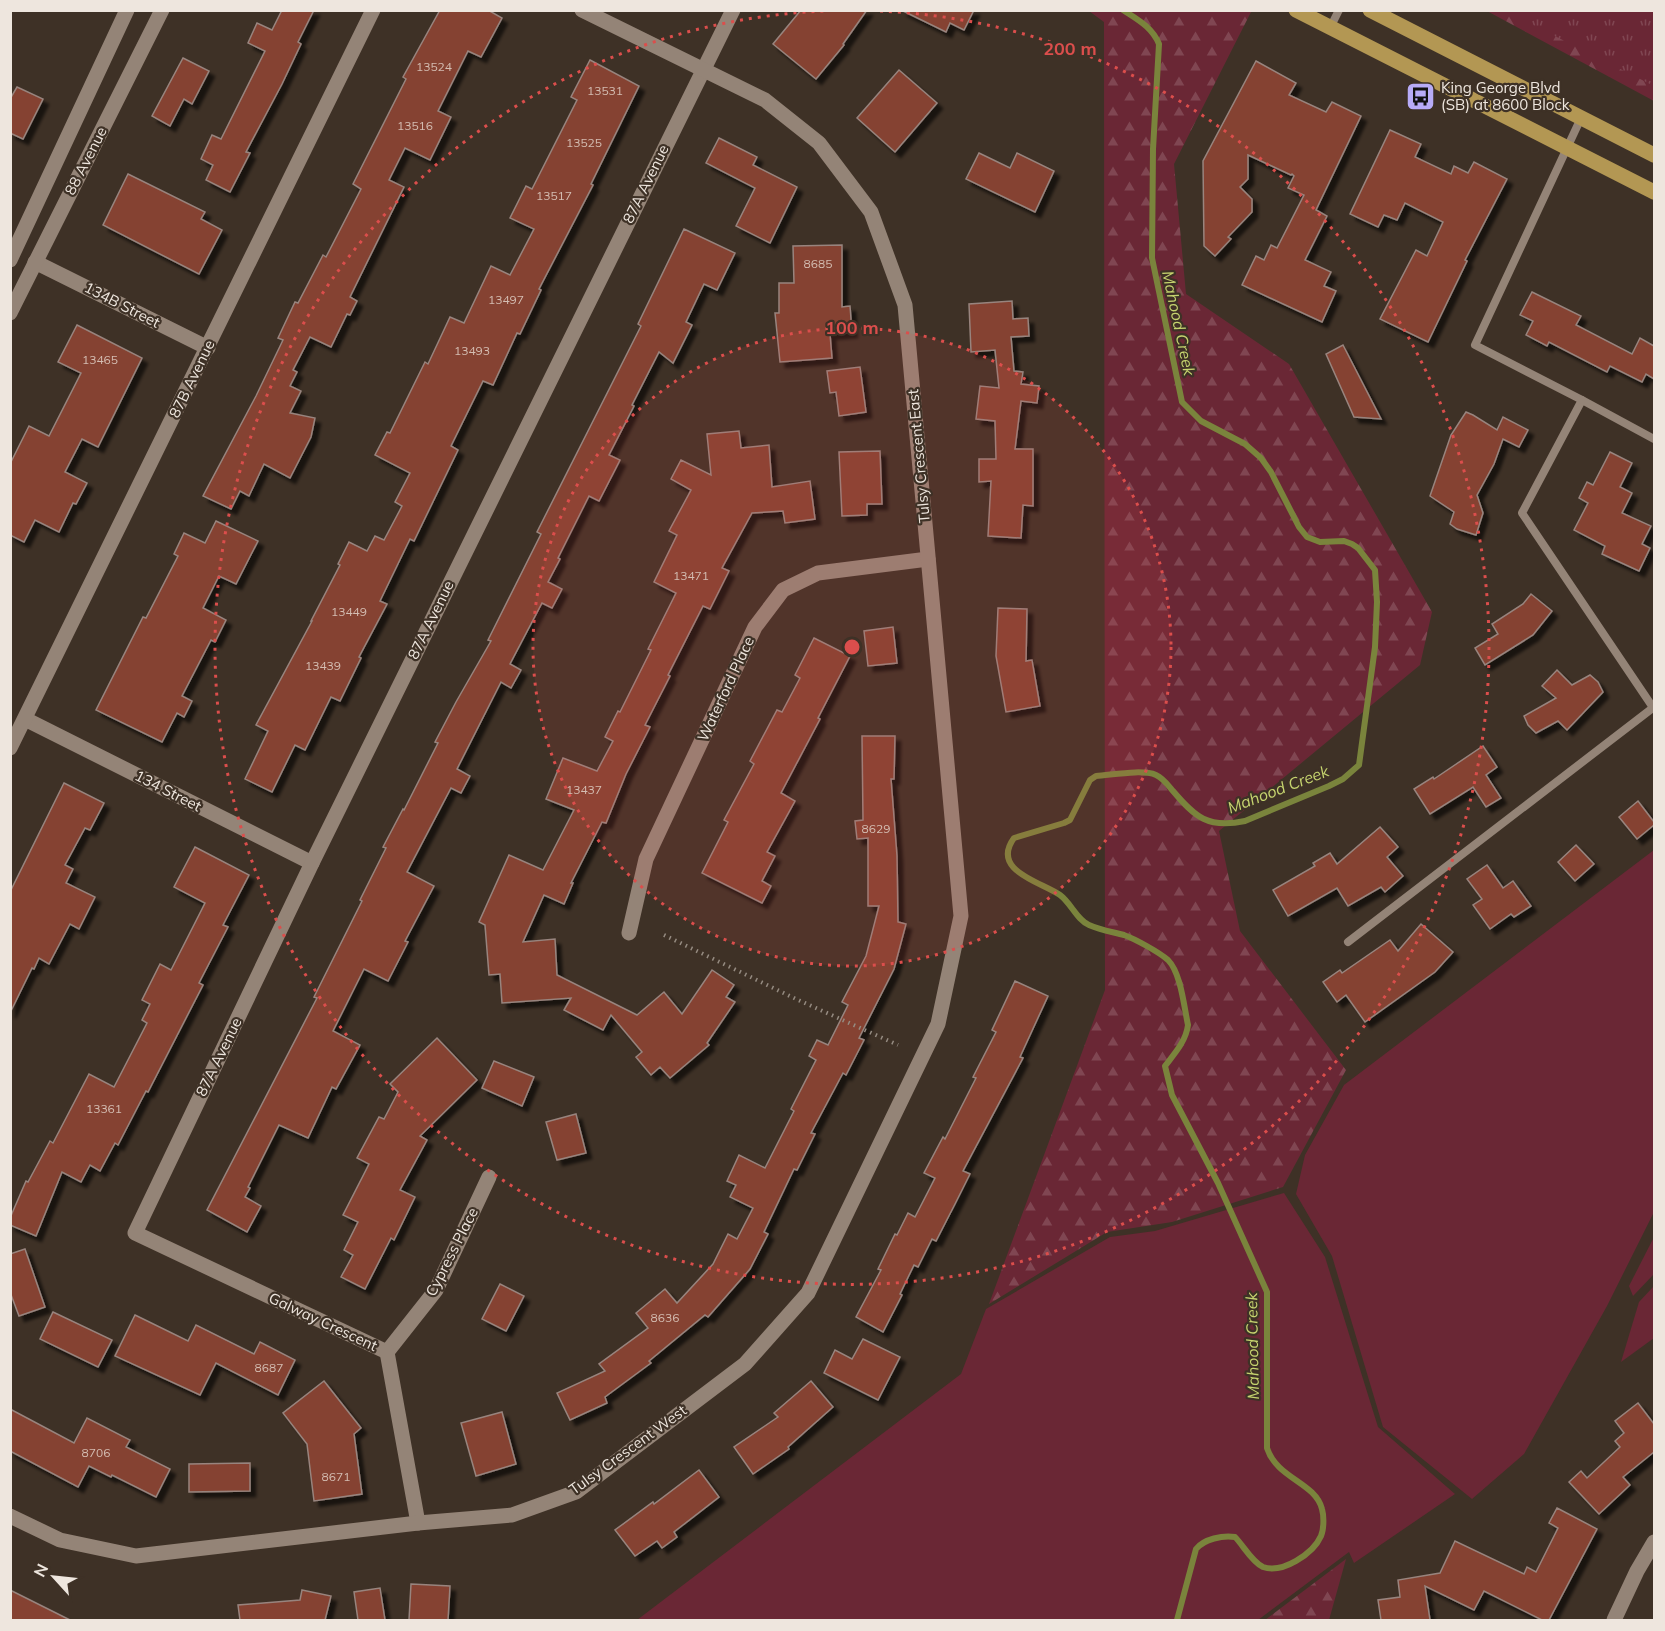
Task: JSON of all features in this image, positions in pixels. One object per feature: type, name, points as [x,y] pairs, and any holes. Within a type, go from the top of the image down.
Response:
[{"type":"main road","points":[[1296,10],[1654,192]]},
{"type":"main road","points":[[1370,10],[1654,155]]},
{"type":"street","name":"88 Avenue","points":[[12,254],[127,10]]},
{"type":"street","name":"88 Avenue","points":[[10,312],[162,10]]},
{"type":"street","name":"87B Avenue","points":[[10,748],[373,10]]},
{"type":"street","name":"Tulsy Crescent East","points":[[582,10],[765,100],[819,143],[871,212],[905,305],[961,916],[938,1024],[922,1057]]},
{"type":"street","name":"87A Avenue","points":[[135,1233],[312,863],[733,10]]},
{"type":"street","name":"134B Street","points":[[35,262],[208,348]]},
{"type":"street","name":"Waterford Place","points":[[629,933],[646,859],[756,627],[783,590],[818,573],[928,559]]},
{"type":"street","name":"134 Street","points":[[24,719],[312,863]]},
{"type":"street","name":"Tulsy Crescent West","points":[[10,1516],[60,1540],[135,1556],[418,1523],[512,1515],[576,1491],[745,1364],[808,1293],[922,1057]]},
{"type":"street","name":"Cypress Place","points":[[387,1352],[436,1290],[489,1177]]},
{"type":"street","name":"Galway Crescent","points":[[135,1233],[387,1352],[418,1523]]},
{"type":"street","points":[[1614,1620],[1637,1571],[1654,1542]]},
{"type":"lane","points":[[1330,28],[1339,10]]},
{"type":"lane","points":[[1581,118],[1475,345],[1654,439]]},
{"type":"lane","points":[[1348,942],[1654,708],[1522,513],[1582,400]]},
{"type":"path","points":[[664,935],[898,1045]]},
{"type":"green space","points":[[1248,10],[1251,12],[1174,164],[1186,294],[1289,364],[1432,612],[1420,665],[1219,831],[1240,931],[1346,1070],[1283,1187],[1172,1222],[1107,1232],[989,1304],[1105,990],[1104,22],[1089,11]]},
{"type":"green space","points":[[1487,11],[1654,11],[1654,101]]},
{"type":"green space","points":[[1505,11],[1654,11],[1654,86]]},
{"type":"green space","points":[[1654,850],[1654,1212],[1607,1306],[1524,1454],[1472,1499],[1383,1427],[1332,1256],[1296,1194],[1305,1155],[1344,1085]]},
{"type":"green space","points":[[1284,1193],[1325,1257],[1378,1427],[1455,1494],[1354,1563],[1349,1552],[1258,1620],[637,1620],[961,1374],[986,1309],[1110,1237],[1155,1231]]},
{"type":"green space","points":[[1654,1237],[1654,1274],[1633,1296],[1629,1286]]},
{"type":"green space","points":[[1654,1286],[1654,1338],[1621,1362],[1639,1302]]},
{"type":"green space","points":[[1346,1559],[1329,1620],[1265,1620]]},
{"type":"building","points":[[282,10],[314,10],[298,42],[301,44],[246,152],[250,153],[230,192],[206,180],[213,165],[201,159],[212,135],[221,139],[265,51],[248,43],[257,23],[272,30]]},
{"type":"building","points":[[440,10],[488,10],[502,18],[481,57],[468,51],[438,111],[451,117],[430,160],[405,148],[389,180],[404,187],[350,297],[357,301],[350,315],[347,314],[331,347],[310,337],[293,370],[297,372],[290,386],[301,391],[290,413],[315,418],[311,437],[290,478],[264,464],[249,496],[240,491],[231,509],[203,496],[283,340],[278,338],[295,302],[298,303],[323,255],[326,257],[361,189],[353,184],[406,79],[403,77]]},
{"type":"building","points":[[801,10],[867,10],[844,45],[816,79],[773,44]]},
{"type":"building","points":[[901,10],[974,10],[964,30],[950,23],[946,32]]},
{"type":"building","points":[[183,58],[209,71],[192,104],[184,99],[170,126],[152,116]]},
{"type":"building","points":[[590,60],[639,86],[591,184],[593,185],[539,289],[541,290],[520,334],[517,333],[493,385],[483,381],[451,446],[458,450],[414,541],[410,539],[380,601],[387,604],[359,657],[361,658],[340,701],[331,697],[305,750],[295,745],[272,792],[245,779],[268,731],[256,725],[312,621],[349,542],[367,551],[375,536],[384,540],[402,506],[395,502],[410,473],[375,455],[387,432],[390,433],[425,362],[428,364],[450,317],[464,323],[491,266],[510,275],[534,229],[510,218],[526,186],[532,189],[577,100],[571,97]]},
{"type":"building","points":[[1256,61],[1296,83],[1289,95],[1326,112],[1332,102],[1361,116],[1316,210],[1327,216],[1305,260],[1331,272],[1324,286],[1336,291],[1322,322],[1242,285],[1256,256],[1264,260],[1271,245],[1277,248],[1304,195],[1288,188],[1294,176],[1292,174],[1248,155],[1248,179],[1240,187],[1252,199],[1252,212],[1228,237],[1231,239],[1215,256],[1204,246],[1203,161]]},
{"type":"building","points":[[899,70],[937,103],[895,152],[857,118]]},
{"type":"building","points":[[17,87],[43,99],[23,139],[10,133],[10,99]]},
{"type":"building","points":[[1390,130],[1421,144],[1415,157],[1451,174],[1454,166],[1468,173],[1474,162],[1507,179],[1465,260],[1467,261],[1428,342],[1380,319],[1416,250],[1427,256],[1443,222],[1405,203],[1397,220],[1384,215],[1378,227],[1350,214]]},
{"type":"building","points":[[719,138],[757,157],[753,165],[797,187],[770,243],[736,226],[755,188],[706,163]]},
{"type":"building","points":[[979,153],[1010,168],[1017,153],[1054,171],[1035,212],[966,179]]},
{"type":"building","points":[[128,174],[205,212],[201,219],[222,230],[199,274],[103,225]]},
{"type":"building","points":[[684,229],[735,253],[717,290],[704,284],[686,322],[692,325],[673,363],[659,352],[632,405],[634,406],[609,455],[620,460],[599,501],[589,496],[548,582],[562,589],[552,608],[542,603],[510,664],[521,670],[511,688],[501,682],[457,769],[470,776],[461,793],[451,788],[407,872],[434,886],[405,941],[408,942],[388,981],[364,969],[333,1031],[360,1045],[336,1089],[332,1087],[308,1138],[279,1125],[245,1197],[261,1206],[247,1232],[207,1210],[317,998],[314,997],[386,848],[383,847],[438,743],[435,742],[491,641],[488,640],[541,534],[537,532],[641,326],[638,324]]},
{"type":"building","points":[[842,245],[842,307],[850,306],[852,332],[830,334],[832,358],[780,362],[775,313],[779,313],[779,283],[794,283],[793,246]]},
{"type":"building","points":[[1532,292],[1581,316],[1576,325],[1632,354],[1640,338],[1654,346],[1654,379],[1646,374],[1642,382],[1610,366],[1607,372],[1549,342],[1547,346],[1526,335],[1533,321],[1520,315]]},
{"type":"building","points":[[1012,301],[1013,319],[1028,318],[1029,336],[1011,337],[1014,371],[1023,372],[1021,384],[1039,386],[1037,403],[1021,401],[1015,449],[1033,449],[1033,506],[1023,505],[1021,538],[988,536],[991,481],[979,482],[979,459],[996,459],[995,421],[976,419],[980,386],[999,388],[995,350],[971,352],[969,304]]},
{"type":"building","points":[[77,325],[142,358],[98,447],[82,439],[65,472],[87,483],[76,504],[73,503],[59,532],[35,520],[24,542],[10,535],[10,464],[29,426],[49,436],[81,373],[58,362]]},
{"type":"building","points":[[1343,345],[1381,419],[1354,417],[1326,354]]},
{"type":"building","points":[[860,367],[866,412],[839,416],[836,392],[830,393],[827,371]]},
{"type":"building","points":[[1466,412],[1497,430],[1503,417],[1528,430],[1519,447],[1503,439],[1494,464],[1477,495],[1483,513],[1476,535],[1457,529],[1450,524],[1454,512],[1430,496],[1451,435]]},
{"type":"building","points":[[739,431],[741,448],[769,445],[772,487],[810,481],[815,519],[785,523],[783,511],[752,513],[722,568],[729,571],[710,609],[703,606],[668,675],[670,676],[645,725],[650,727],[626,774],[606,823],[602,822],[571,883],[573,883],[564,904],[544,895],[523,942],[555,939],[557,975],[637,1015],[664,992],[682,1014],[712,970],[734,985],[726,997],[735,1002],[707,1043],[709,1045],[670,1078],[660,1067],[651,1075],[636,1057],[642,1052],[611,1015],[603,1030],[564,1010],[571,998],[502,1003],[500,974],[489,975],[485,925],[479,922],[509,855],[543,870],[574,810],[546,799],[563,758],[597,771],[613,741],[605,737],[651,650],[648,649],[676,593],[654,582],[677,535],[669,531],[691,490],[671,479],[681,460],[711,475],[707,434]]},
{"type":"building","points":[[880,451],[882,504],[867,504],[867,515],[842,516],[839,452]]},
{"type":"building","points":[[1610,452],[1632,463],[1620,487],[1632,493],[1622,513],[1651,526],[1642,544],[1650,548],[1639,571],[1602,554],[1605,546],[1574,530],[1588,503],[1579,498],[1587,482],[1593,485]]},
{"type":"building","points":[[216,521],[258,541],[236,584],[219,576],[203,608],[226,620],[215,642],[211,640],[182,696],[192,701],[184,717],[177,713],[162,742],[96,710],[143,617],[146,618],[178,556],[174,554],[184,533],[205,543]]},
{"type":"building","points":[[1531,594],[1552,611],[1533,635],[1485,665],[1475,648],[1498,634],[1492,624],[1523,604]]},
{"type":"building","points":[[998,608],[1027,609],[1026,661],[1032,660],[1040,706],[1006,712],[996,656]]},
{"type":"building","points":[[893,627],[897,663],[868,666],[864,631]]},
{"type":"building","points":[[814,638],[850,656],[781,793],[795,801],[767,852],[775,856],[762,881],[771,886],[762,903],[702,873],[728,822],[724,820],[754,764],[750,761],[777,710],[782,712],[800,678],[795,675]]},
{"type":"building","points":[[1557,670],[1572,685],[1590,675],[1598,682],[1603,692],[1567,730],[1558,721],[1536,733],[1528,725],[1524,716],[1556,698],[1542,686]]},
{"type":"building","points":[[862,736],[895,736],[894,779],[891,779],[897,856],[898,922],[906,924],[894,969],[859,1038],[864,1040],[846,1075],[843,1073],[811,1133],[815,1134],[797,1170],[794,1169],[764,1232],[768,1234],[750,1269],[708,1317],[705,1315],[649,1361],[651,1363],[605,1397],[607,1403],[570,1420],[557,1393],[605,1371],[599,1364],[648,1328],[636,1313],[665,1289],[677,1303],[713,1264],[728,1234],[737,1239],[753,1208],[730,1197],[736,1185],[727,1181],[739,1155],[765,1168],[794,1111],[791,1109],[816,1060],[809,1056],[817,1040],[828,1045],[848,1005],[842,1002],[866,956],[879,906],[868,906],[868,838],[857,839],[855,821],[863,820]]},
{"type":"building","points":[[1483,746],[1497,767],[1486,775],[1501,798],[1486,807],[1473,787],[1430,814],[1414,789],[1433,777],[1434,779]]},
{"type":"building","points":[[64,783],[104,803],[90,830],[85,828],[65,865],[73,869],[66,883],[95,897],[79,929],[70,924],[49,964],[39,958],[10,1013],[10,892]]},
{"type":"building","points":[[1638,801],[1654,825],[1637,839],[1619,817]]},
{"type":"building","points":[[1380,827],[1398,847],[1387,857],[1403,876],[1385,892],[1381,887],[1348,906],[1337,888],[1288,916],[1273,890],[1315,866],[1313,863],[1330,853],[1337,864]]},
{"type":"building","points":[[1576,845],[1594,864],[1575,881],[1558,862]]},
{"type":"building","points":[[195,847],[249,875],[223,925],[228,927],[199,983],[203,985],[148,1092],[146,1091],[118,1145],[115,1143],[100,1171],[90,1165],[81,1182],[62,1172],[36,1236],[10,1225],[10,1218],[26,1181],[28,1182],[50,1141],[53,1143],[89,1074],[114,1087],[147,1023],[142,1020],[150,1004],[142,1000],[160,964],[171,970],[205,903],[174,887]]},
{"type":"building","points":[[1487,865],[1503,888],[1513,881],[1531,906],[1514,917],[1511,914],[1490,929],[1473,905],[1482,899],[1467,879]]},
{"type":"building","points":[[1421,924],[1453,952],[1435,972],[1365,1022],[1346,995],[1337,1002],[1323,982],[1340,970],[1342,973],[1390,940],[1398,951]]},
{"type":"building","points":[[1015,981],[1048,996],[1020,1057],[1023,1058],[963,1171],[970,1174],[936,1241],[932,1239],[918,1267],[914,1265],[883,1332],[856,1317],[881,1270],[878,1269],[895,1234],[897,1235],[908,1213],[915,1217],[935,1178],[924,1173],[943,1137],[945,1139],[976,1078],[973,1077],[996,1032],[992,1030]]},
{"type":"building","points":[[437,1038],[477,1080],[420,1136],[427,1140],[400,1190],[415,1197],[394,1240],[391,1238],[365,1289],[341,1277],[353,1255],[344,1250],[358,1222],[343,1215],[369,1164],[357,1158],[379,1117],[384,1119],[398,1092],[390,1084]]},
{"type":"building","points":[[494,1061],[534,1077],[522,1106],[482,1088]]},
{"type":"building","points":[[576,1114],[586,1153],[557,1160],[546,1122]]},
{"type":"building","points":[[25,1249],[45,1307],[19,1316],[10,1292],[10,1254]]},
{"type":"building","points":[[500,1284],[524,1296],[506,1331],[482,1319]]},
{"type":"building","points":[[53,1312],[112,1340],[98,1367],[40,1339]]},
{"type":"building","points":[[135,1315],[188,1341],[196,1325],[254,1354],[260,1342],[295,1360],[278,1395],[216,1363],[200,1395],[115,1356]]},
{"type":"building","points":[[863,1339],[900,1357],[878,1400],[824,1373],[835,1350],[852,1359]]},
{"type":"building","points":[[324,1381],[361,1428],[354,1434],[362,1494],[314,1501],[307,1444],[283,1413]]},
{"type":"building","points":[[811,1381],[833,1407],[788,1447],[789,1449],[753,1474],[734,1447],[778,1417],[774,1413]]},
{"type":"building","points":[[1638,1403],[1654,1424],[1654,1452],[1623,1477],[1630,1485],[1599,1514],[1569,1482],[1581,1471],[1587,1478],[1620,1447],[1615,1441],[1624,1433],[1615,1421]]},
{"type":"building","points":[[10,1409],[74,1443],[87,1418],[130,1440],[126,1447],[170,1469],[156,1497],[89,1466],[78,1487],[10,1451]]},
{"type":"building","points":[[502,1412],[516,1464],[476,1476],[461,1423]]},
{"type":"building","points":[[250,1463],[250,1491],[189,1492],[189,1464]]},
{"type":"building","points":[[699,1470],[719,1497],[674,1532],[677,1537],[662,1548],[657,1541],[635,1556],[615,1530]]},
{"type":"building","points":[[1557,1508],[1597,1529],[1549,1620],[1542,1620],[1484,1591],[1474,1610],[1425,1586],[1430,1620],[1381,1620],[1378,1600],[1400,1597],[1398,1580],[1440,1573],[1455,1541],[1524,1574],[1527,1567],[1536,1572],[1558,1528],[1549,1523]]},
{"type":"building","points":[[411,1584],[450,1586],[448,1620],[409,1620]]},
{"type":"building","points":[[380,1588],[385,1620],[358,1620],[354,1592]]},
{"type":"building","points":[[10,1590],[70,1620],[10,1620]]},
{"type":"building","points":[[302,1590],[331,1596],[325,1620],[240,1620],[238,1605],[300,1600]]},
{"type":"waterway","name":"Mahood Creek","points":[[1123,10],[1148,28],[1159,44],[1153,149],[1152,258],[1182,402],[1201,421],[1245,444],[1261,458],[1271,472],[1299,527],[1307,537],[1320,542],[1344,541],[1358,548],[1375,570],[1377,602],[1375,647],[1359,765],[1343,779],[1245,821],[1221,823],[1203,819],[1196,814],[1156,775],[1135,772],[1096,776],[1090,780],[1070,820],[1014,838],[1008,849],[1013,867],[1031,880],[1060,895],[1085,923],[1124,935],[1147,946],[1168,960],[1176,973],[1188,1025],[1182,1042],[1165,1066],[1172,1095],[1218,1183],[1267,1292],[1267,1448],[1279,1467],[1312,1492],[1323,1512],[1323,1530],[1317,1543],[1304,1556],[1279,1568],[1259,1565],[1235,1537],[1214,1538],[1199,1546],[1196,1549],[1177,1620]]},
{"type":"place","name":"King George Blvd (SB) at 8600 Block","points":[[1420,97]]}]
